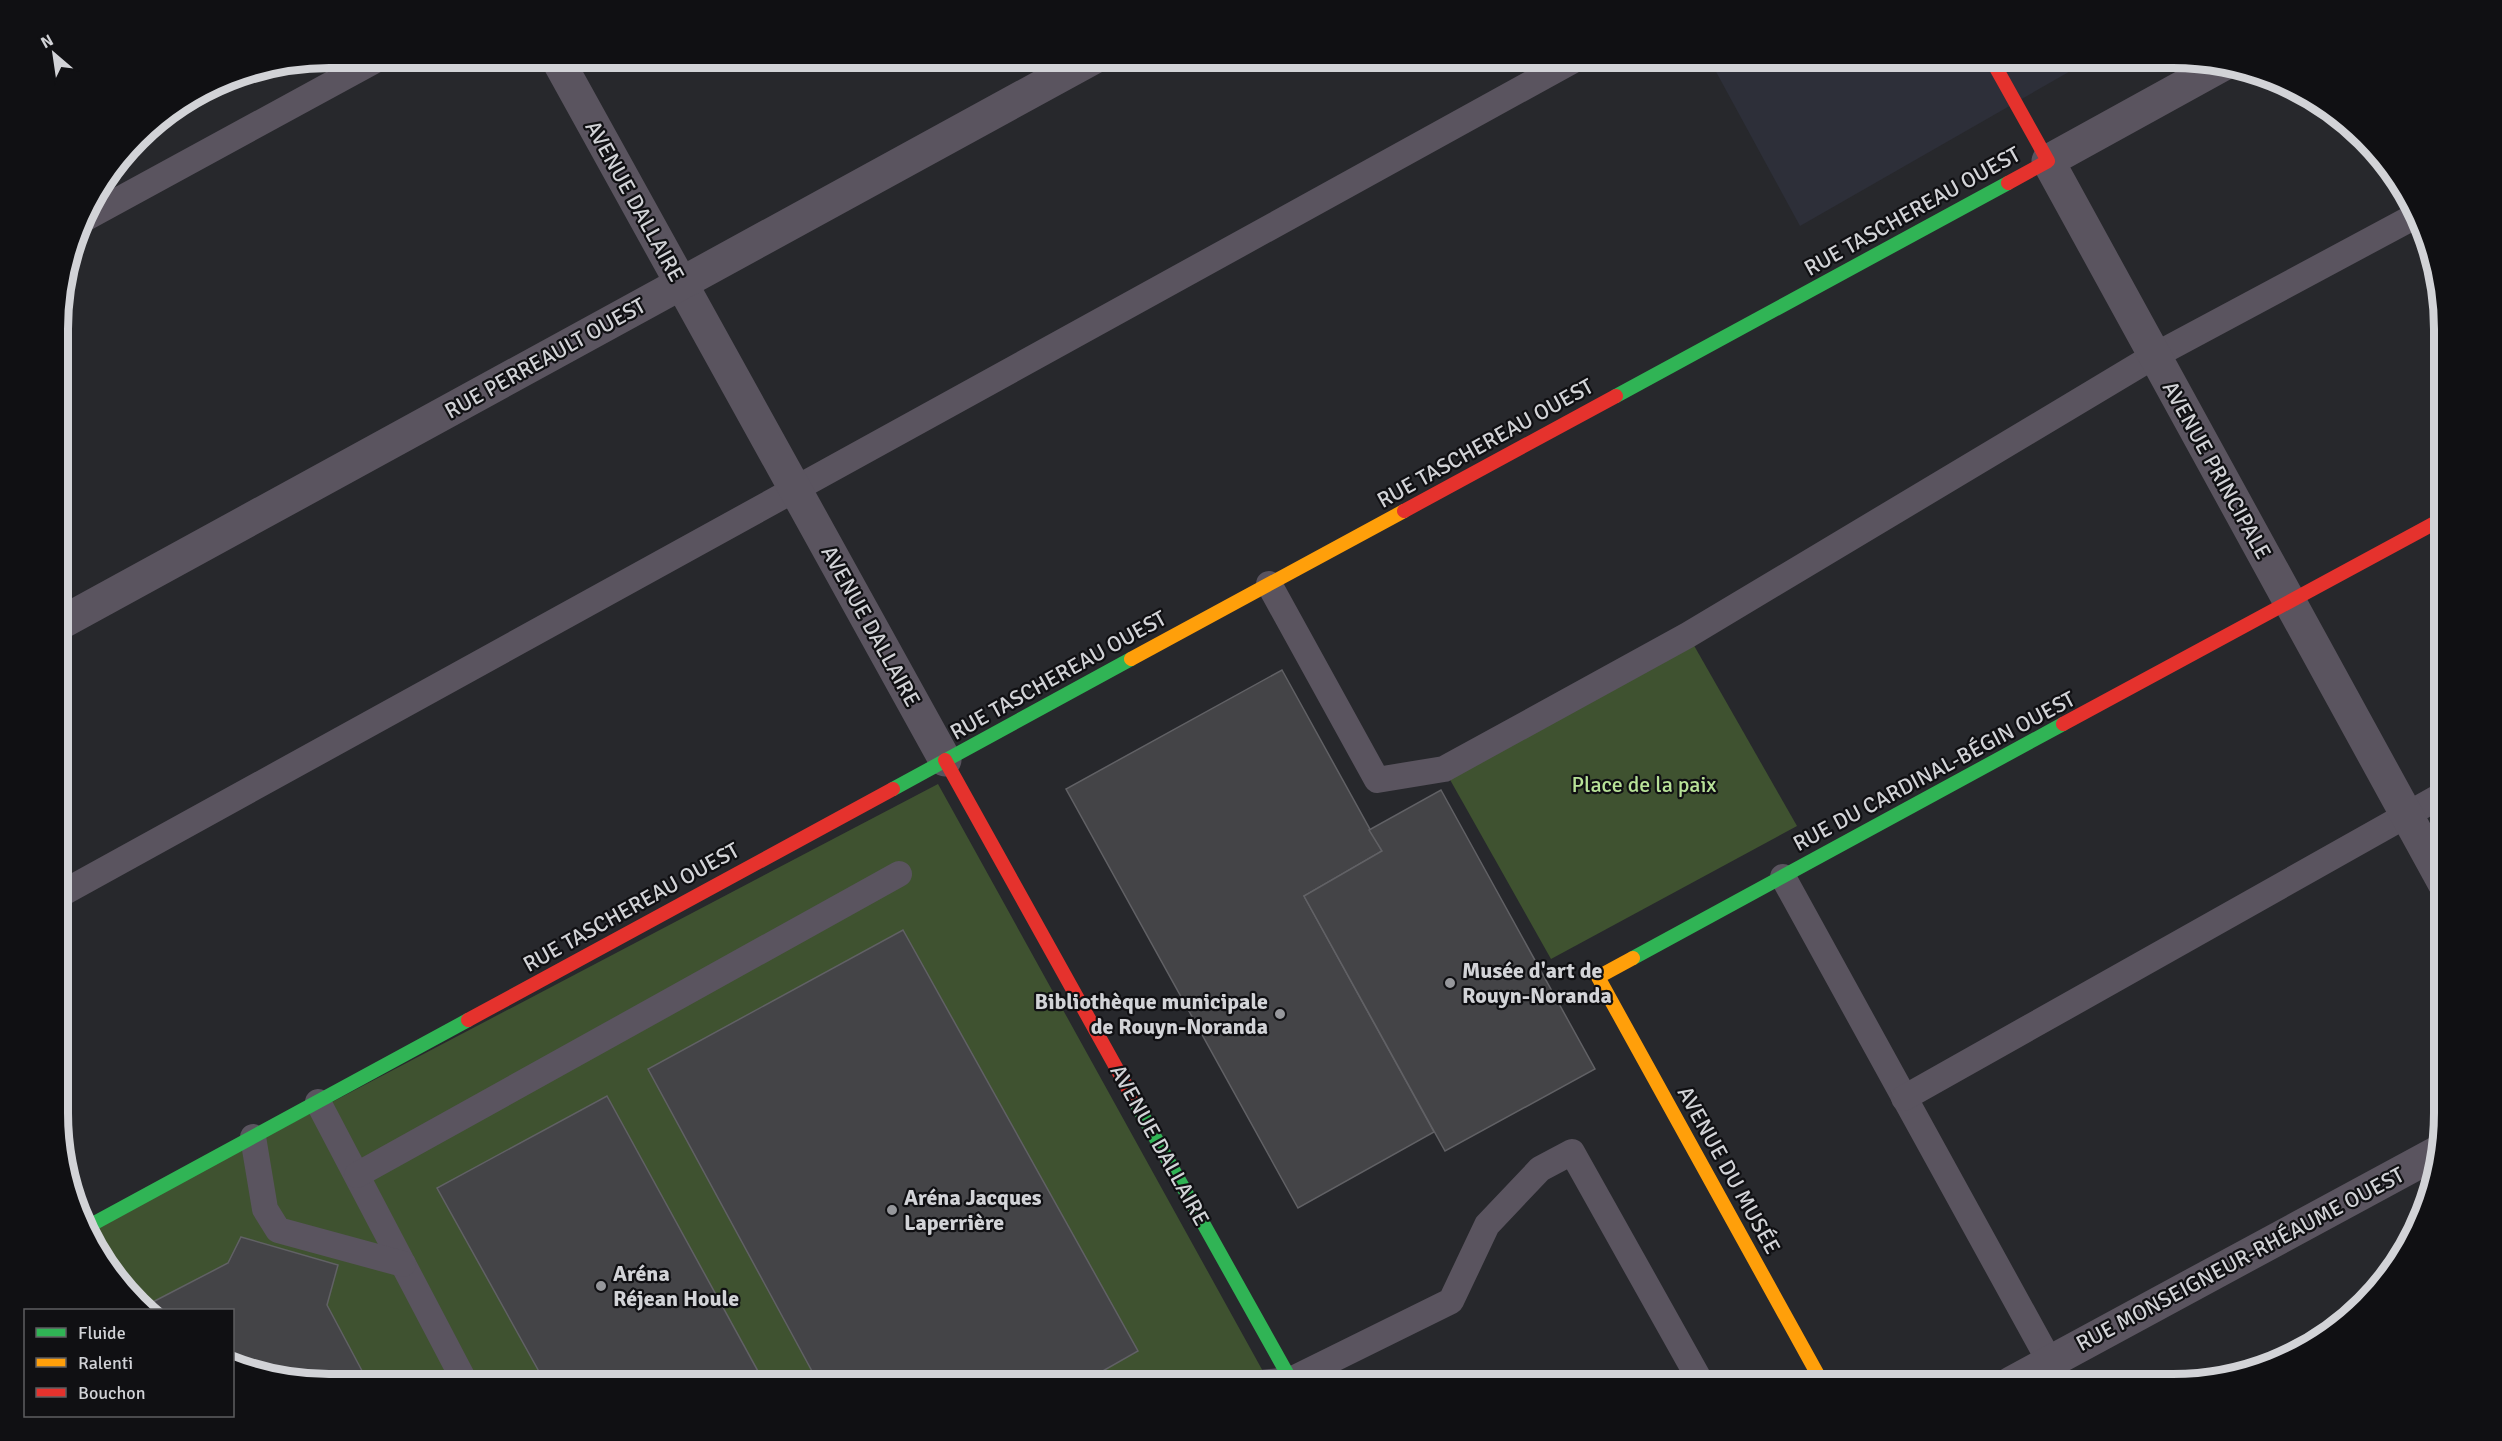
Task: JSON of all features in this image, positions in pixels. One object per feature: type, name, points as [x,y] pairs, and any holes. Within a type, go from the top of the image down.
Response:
[{"type":"street","name":"AVENUE DALLAIRE","points":[[562,68],[1288,1374]]},
{"type":"street","name":"RUE PERREAULT OUEST","points":[[68,619],[1075,68]]},
{"type":"street","name":"AVENUE PRINCIPALE","points":[[1996,68],[2434,864]]},
{"type":"street","points":[[2048,161],[2212,71]]},
{"type":"street","name":"RUE TASCHEREAU OUEST","points":[[92,1224],[2048,161]]},
{"type":"street","name":"RUE DU CARDINAL-BÉGIN OUEST","points":[[1598,977],[2434,523]]},
{"type":"street","name":"AVENUE DU MUSÉE","points":[[1598,977],[1817,1374]]},
{"type":"street","name":"RUE MONSEIGNEUR-RHÉAUME OUEST","points":[[2028,1374],[2430,1156]]},
{"type":"lane","points":[[94,214],[361,68]]},
{"type":"lane","points":[[68,890],[1559,68]]},
{"type":"lane","points":[[1269,584],[1377,780],[1444,770],[1688,635],[2154,356],[2410,219]]},
{"type":"lane","points":[[1904,1098],[2434,799]]},
{"type":"lane","points":[[357,1175],[900,874]]},
{"type":"lane","points":[[1783,877],[2050,1362]]},
{"type":"lane","points":[[318,1102],[461,1374]]},
{"type":"lane","points":[[253,1137],[265,1209],[278,1230],[403,1264]]},
{"type":"lane","points":[[1308,1374],[1451,1301],[1487,1225],[1540,1169],[1572,1152],[1696,1374]]},
{"type":"shaded area","points":[[1714,68],[2076,68],[1800,226]]},
{"type":"green space","name":"Place de la paix","points":[[1688,635],[1797,826],[1551,959],[1444,769]]},
{"type":"green space","points":[[938,784],[1264,1374],[329,1374],[295,1371],[254,1363],[234,1315],[234,1309],[156,1309],[121,1271],[94,1227]]},
{"type":"building","name":"Bibliothèque municipale de Rouyn-Noranda","points":[[1282,670],[1382,851],[1304,896],[1434,1132],[1298,1208],[1066,789]]},
{"type":"building","name":"Musée d'art de Rouyn-Noranda","points":[[1441,790],[1595,1069],[1445,1151],[1304,896],[1382,851],[1369,830]]},
{"type":"building","name":"Aréna Jacques Laperrière","points":[[903,930],[1138,1351],[1098,1374],[814,1374],[648,1069]]},
{"type":"building","name":"Aréna Réjean Houle","points":[[607,1096],[760,1374],[540,1374],[437,1188]]},
{"type":"building","points":[[241,1237],[338,1265],[327,1305],[364,1374],[295,1371],[245,1360],[234,1356],[234,1309],[156,1309],[150,1303],[228,1263]]},
{"type":"traffic: fast","points":[[1616,396],[2008,183]]},
{"type":"traffic: fast","points":[[893,789],[1131,659]]},
{"type":"traffic: fast","points":[[1633,958],[2063,724]]},
{"type":"traffic: fast","points":[[92,1224],[468,1020]]},
{"type":"traffic: fast","points":[[1132,1096],[1287,1374]]},
{"type":"traffic: slow","points":[[1131,659],[1404,511]]},
{"type":"traffic: slow","points":[[1633,958],[1598,977],[1817,1374]]},
{"type":"traffic: jam","points":[[1996,68],[2048,161],[2008,183]]},
{"type":"traffic: jam","points":[[1404,511],[1616,396]]},
{"type":"traffic: jam","points":[[2063,724],[2434,523]]},
{"type":"traffic: jam","points":[[945,760],[1132,1096]]},
{"type":"traffic: jam","points":[[468,1020],[893,789]]},
{"type":"place","name":"Musée d'art de Rouyn-Noranda","points":[[1450,983]]},
{"type":"place","name":"Bibliothèque municipale de Rouyn-Noranda","points":[[1280,1014]]},
{"type":"place","name":"Aréna Jacques Laperrière","points":[[892,1210]]},
{"type":"place","name":"Aréna Réjean Houle","points":[[601,1286]]}]
